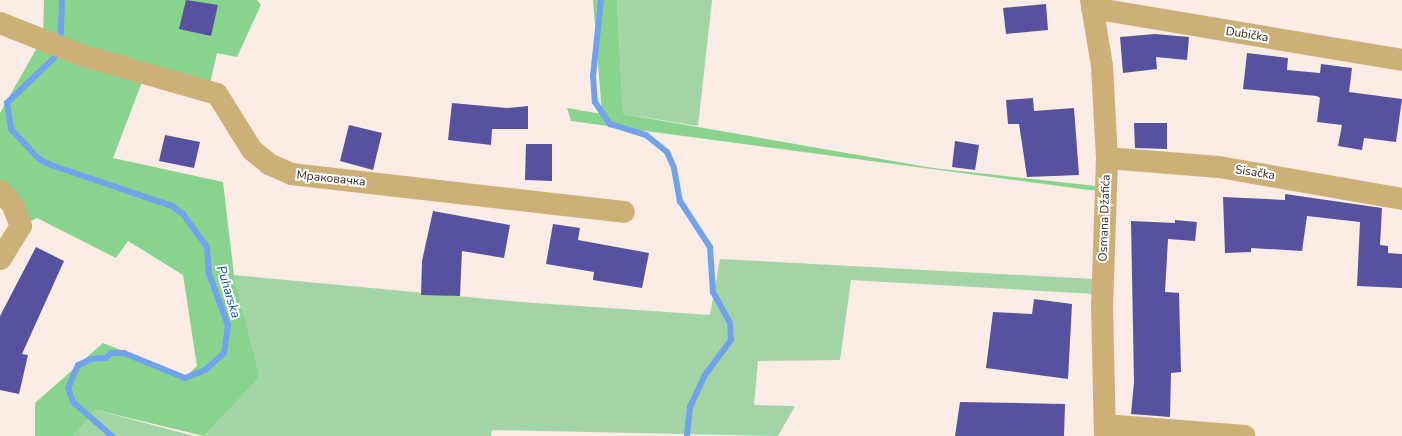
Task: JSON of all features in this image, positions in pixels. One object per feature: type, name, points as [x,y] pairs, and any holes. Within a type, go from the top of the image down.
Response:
[{"type":"street","name":"Dubička","points":[[1092,4],[1402,60]]},
{"type":"street","name":"Osmana Džafića","points":[[1092,4],[1102,66],[1107,158],[1102,305],[1105,431]]},
{"type":"street","name":"Мраковачка","points":[[0,23],[81,55],[217,94],[252,150],[269,164],[291,174],[624,212]]},
{"type":"street","name":"Sisačka","points":[[1107,158],[1219,167],[1402,199]]},
{"type":"street","points":[[0,192],[16,210],[21,226],[0,260]]},
{"type":"street","points":[[1105,431],[1245,436]]},
{"type":"green space","points":[[44,0],[257,0],[261,5],[237,57],[217,53],[207,96],[142,82],[113,158],[223,182],[234,275],[260,377],[204,436],[96,410],[73,436],[35,436],[35,403],[103,343],[186,376],[197,366],[183,275],[128,241],[116,258],[37,218],[27,223],[0,181],[0,113],[43,37]]},
{"type":"green space","points":[[593,0],[617,0],[623,114],[933,168],[1096,186],[1097,191],[571,121],[567,108],[602,114]]},
{"type":"green space","points":[[617,0],[712,0],[698,126],[623,114]]},
{"type":"green space","points":[[720,259],[1095,279],[1095,294],[851,280],[840,360],[758,361],[754,405],[795,406],[778,436],[492,430],[491,436],[204,436],[260,377],[234,275],[521,302],[710,315]]},
{"type":"green space","points":[[96,410],[194,436],[73,436]]},
{"type":"building","points":[[186,0],[218,5],[211,36],[179,29]]},
{"type":"building","points":[[1046,4],[1048,30],[1006,34],[1003,8]]},
{"type":"building","points":[[1155,34],[1189,37],[1187,60],[1156,57],[1157,69],[1123,73],[1120,37]]},
{"type":"building","points":[[1247,53],[1288,58],[1287,70],[1320,73],[1321,64],[1352,68],[1349,92],[1402,99],[1396,142],[1364,138],[1362,150],[1338,146],[1342,125],[1317,122],[1320,98],[1317,96],[1243,89]]},
{"type":"building","points":[[1033,98],[1034,111],[1074,108],[1079,175],[1027,177],[1019,124],[1008,124],[1006,100]]},
{"type":"building","points":[[452,103],[507,108],[528,106],[528,129],[492,129],[491,145],[448,140]]},
{"type":"building","points":[[1134,123],[1167,123],[1167,149],[1135,148]]},
{"type":"building","points":[[349,125],[382,133],[373,170],[340,161]]},
{"type":"building","points":[[165,135],[200,142],[194,168],[159,161]]},
{"type":"building","points":[[955,141],[979,145],[975,170],[952,167]]},
{"type":"building","points":[[526,144],[552,144],[552,181],[525,180]]},
{"type":"building","points":[[1285,194],[1382,208],[1380,245],[1388,246],[1388,253],[1402,254],[1402,288],[1357,286],[1360,222],[1307,216],[1302,251],[1251,248],[1251,252],[1225,253],[1223,197],[1285,200]]},
{"type":"building","points":[[433,211],[510,225],[504,258],[462,251],[460,296],[421,295],[422,261]]},
{"type":"building","points":[[1175,220],[1197,222],[1195,241],[1168,239],[1165,292],[1179,293],[1181,372],[1171,373],[1170,417],[1131,414],[1134,382],[1131,221],[1175,223]]},
{"type":"building","points":[[553,224],[580,228],[578,240],[649,253],[642,288],[593,280],[594,272],[546,264]]},
{"type":"building","points":[[36,247],[64,261],[22,354],[28,355],[19,394],[0,390],[0,316]]},
{"type":"building","points":[[1034,299],[1072,304],[1068,379],[986,368],[993,312],[1032,314]]},
{"type":"building","points":[[960,402],[1065,404],[1064,436],[955,436]]},
{"type":"waterway","name":"Puharska","points":[[62,0],[61,32],[54,58],[7,103],[11,129],[39,159],[51,165],[172,206],[183,214],[207,247],[209,274],[228,325],[224,353],[205,370],[185,378],[124,353],[111,353],[106,358],[91,359],[78,365],[68,388],[73,402],[112,436]]},
{"type":"waterway","points":[[601,0],[593,76],[595,102],[610,124],[646,135],[667,152],[674,168],[680,201],[710,247],[713,292],[730,323],[731,340],[705,375],[690,407],[687,436]]}]
